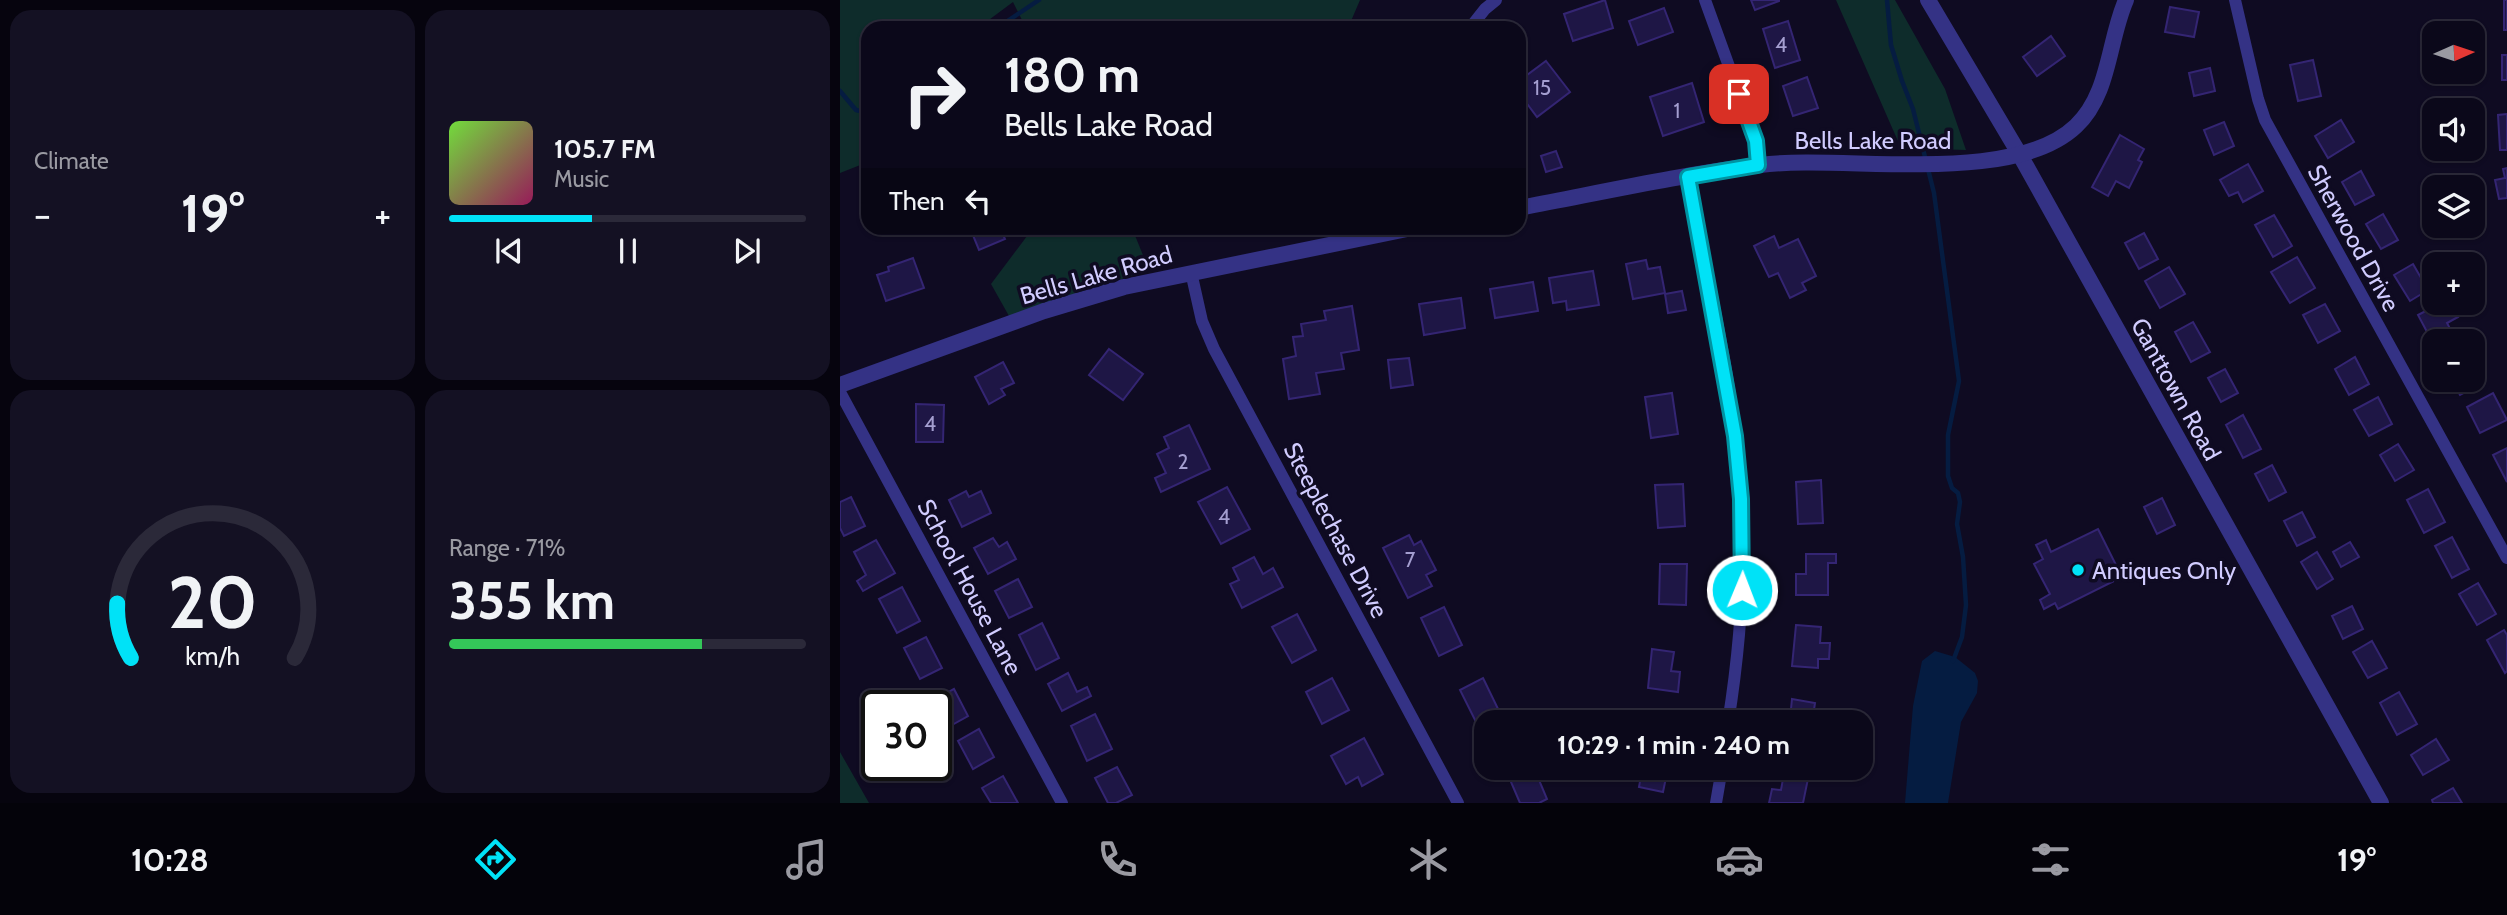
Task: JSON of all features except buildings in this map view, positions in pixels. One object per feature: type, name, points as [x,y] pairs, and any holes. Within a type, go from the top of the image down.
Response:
[{"type":"street","points":[[1476,21],[1496,0]]},
{"type":"street","points":[[1705,0],[1756,141],[1758,165]]},
{"type":"street","name":"Ganttown Road","points":[[1928,0],[2020,155],[2381,803]]},
{"type":"street","name":"Bells Lake Road","points":[[1526,207],[1758,165],[1808,161],[1941,163],[1982,161],[2020,155],[2047,145],[2074,129],[2088,114],[2096,100],[2126,0]]},
{"type":"street","name":"Sherwood Drive","points":[[2235,0],[2265,120],[2507,558]]},
{"type":"street","points":[[1688,177],[1726,379],[1741,489],[1742,607],[1730,710]]},
{"type":"street","name":"Bells Lake Road","points":[[840,385],[1066,304],[1124,287],[1377,235]]},
{"type":"street","name":"Steeplechase Drive","points":[[1191,272],[1202,321],[1214,349],[1458,803]]},
{"type":"street","name":"School House Lane","points":[[840,392],[1062,803]]},
{"type":"street","points":[[1716,803],[1720,780]]},
{"type":"green space","points":[[840,0],[1360,0],[1351,21],[1022,21],[1013,2],[987,21],[861,21],[861,165],[840,173]]},
{"type":"green space","points":[[1836,0],[1895,0],[1945,89],[1966,150],[1901,148]]},
{"type":"green space","points":[[1028,235],[1135,235],[1149,270],[1009,316],[991,284]]},
{"type":"green space","points":[[840,752],[869,803],[840,803]]},
{"type":"water","points":[[1935,651],[1955,657],[1975,673],[1978,681],[1977,693],[1961,722],[1948,803],[1905,803],[1913,706],[1922,661]]},
{"type":"waterway","points":[[1008,21],[1039,0]]},
{"type":"waterway","points":[[1887,0],[1891,45],[1913,109],[1934,193],[1959,381],[1948,435],[1948,476],[1960,502],[1957,524],[1963,557],[1966,605],[1962,637],[1953,661]]},
{"type":"waterway","points":[[840,91],[856,110],[861,111]]},
{"type":"place","name":"Antiques Only","points":[[2078,570]]},
{"type":"route","points":[[1739,94],[1756,141],[1758,165],[1688,177],[1735,436],[1741,499],[1742,590]]}]
